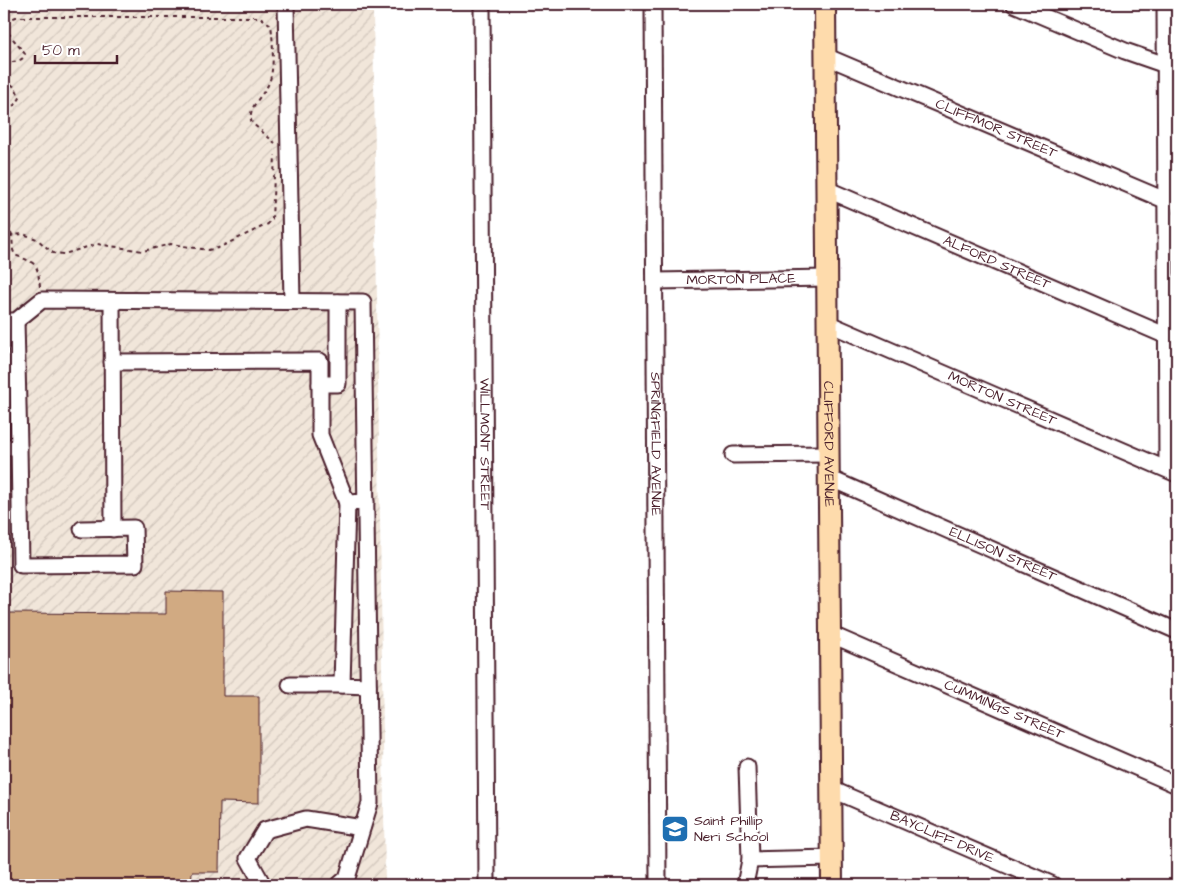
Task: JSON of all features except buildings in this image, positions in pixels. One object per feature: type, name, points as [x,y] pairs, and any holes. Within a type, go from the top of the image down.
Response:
[{"type":"main road","name":"CLIFFORD AVENUE","points":[[825,4],[832,885]]},
{"type":"street","points":[[286,4],[292,301]]},
{"type":"street","name":"WILLMONT STREET","points":[[482,4],[487,885]]},
{"type":"street","name":"SPRINGFIELD AVENUE","points":[[653,4],[658,885]]},
{"type":"street","points":[[1014,4],[1125,51],[1171,67]]},
{"type":"street","points":[[1165,4],[1171,67],[1172,471]]},
{"type":"street","name":"CLIFFMOR STREET","points":[[825,56],[1172,201]]},
{"type":"street","name":"ALFORD STREET","points":[[826,189],[1172,339]]},
{"type":"street","name":"MORTON PLACE","points":[[656,281],[827,278]]},
{"type":"street","points":[[82,529],[134,528],[135,564],[21,565],[19,447],[10,321],[42,300],[363,302],[370,803],[347,878],[339,885]]},
{"type":"street","points":[[112,301],[114,529]]},
{"type":"street","points":[[320,384],[338,384],[338,302]]},
{"type":"street","name":"MORTON STREET","points":[[827,324],[1172,471]]},
{"type":"street","points":[[112,362],[320,361],[320,434],[347,503],[342,685]]},
{"type":"street","points":[[4,447],[19,447]]},
{"type":"street","points":[[733,455],[828,454]]},
{"type":"street","name":"ELLISON STREET","points":[[829,478],[1177,631]]},
{"type":"street","points":[[347,503],[366,502]]},
{"type":"street","name":"CUMMINGS STREET","points":[[830,634],[1177,785]]},
{"type":"street","points":[[290,685],[368,686]]},
{"type":"street","points":[[745,885],[750,860],[746,767]]},
{"type":"street","name":"BAYCLIFF DRIVE","points":[[831,789],[1053,885]]},
{"type":"street","points":[[263,885],[248,858],[265,830],[306,819],[362,828]]},
{"type":"street","points":[[750,860],[832,858]]},
{"type":"path","points":[[4,64],[24,58],[25,54],[6,30],[6,21],[16,17],[167,18],[252,16],[267,20],[271,25],[271,77],[252,109],[250,119],[252,123],[275,142],[274,210],[268,224],[218,248],[208,250],[171,244],[143,251],[97,244],[64,254],[53,253],[31,236],[12,235],[4,242]]},
{"type":"path","points":[[4,80],[15,87],[20,98],[15,105],[4,107]]},
{"type":"path","points":[[4,210],[12,235],[13,250],[16,255],[26,257],[36,266],[42,300]]},
{"type":"shaded area","points":[[269,9],[373,11],[385,885],[4,885],[4,11]]},
{"type":"place","name":"Saint Phillip Neri School","points":[[675,829]]}]
